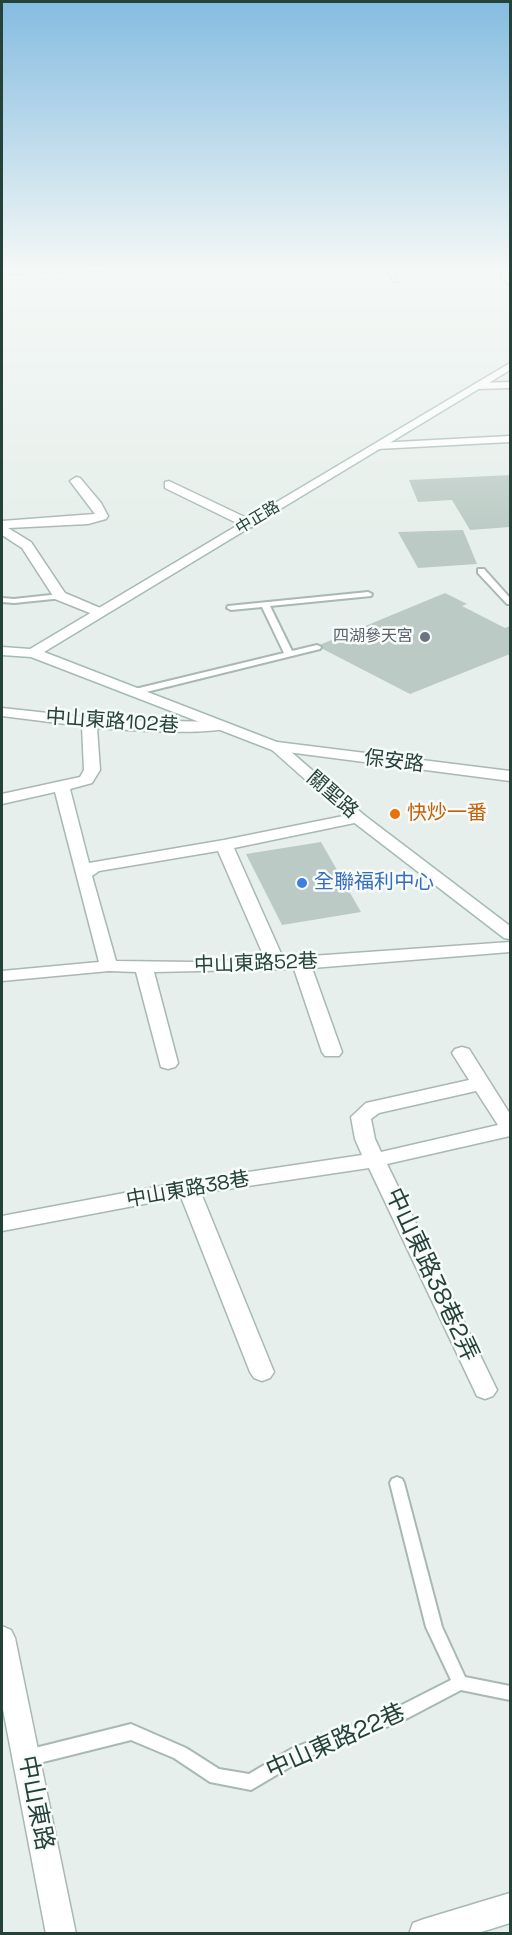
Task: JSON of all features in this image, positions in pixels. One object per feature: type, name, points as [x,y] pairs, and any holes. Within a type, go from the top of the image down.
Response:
[{"type":"street","name":"中正路","points":[[33,653],[510,366]]},
{"type":"street","points":[[477,386],[510,385]]},
{"type":"street","points":[[378,446],[510,439]]},
{"type":"street","points":[[2,525],[88,520],[102,516],[97,506],[76,481]]},
{"type":"street","points":[[169,485],[249,524]]},
{"type":"street","points":[[2,530],[27,545],[60,596],[100,613]]},
{"type":"street","points":[[2,651],[33,653]]},
{"type":"street","name":"關聖路","points":[[33,653],[277,747],[358,818],[510,934]]},
{"type":"street","name":"中山東路102巷","points":[[2,712],[90,723],[160,728],[222,726]]},
{"type":"street","points":[[2,799],[78,783],[90,775],[90,723]]},
{"type":"street","name":"保安路","points":[[277,747],[510,776]]},
{"type":"street","points":[[62,787],[82,874],[110,966]]},
{"type":"street","points":[[82,874],[94,867],[224,845],[358,818]]},
{"type":"street","points":[[224,845],[276,963]]},
{"type":"street","name":"中山東路52巷","points":[[2,976],[110,966],[301,963],[510,947]]},
{"type":"street","points":[[301,963],[332,1052]]},
{"type":"street","points":[[144,967],[168,1063]]},
{"type":"street","points":[[462,1053],[510,1129]]},
{"type":"street","name":"中山東路38巷2弄","points":[[481,1084],[373,1108],[362,1117],[365,1139],[485,1390]]},
{"type":"street","name":"中山東路38巷","points":[[2,1224],[188,1188],[376,1160],[510,1129]]},
{"type":"street","points":[[188,1188],[262,1372]]},
{"type":"street","name":"中山東路","points":[[2,1639],[61,1934]]},
{"type":"street","points":[[424,1934],[510,1908]]},
{"type":"lane","points":[[481,571],[510,602]]},
{"type":"lane","points":[[231,608],[368,594]]},
{"type":"lane","points":[[2,600],[14,601],[60,596]]},
{"type":"lane","points":[[265,605],[290,654]]},
{"type":"lane","points":[[134,692],[317,647]]},
{"type":"lane","points":[[397,1483],[434,1628],[460,1683],[510,1693]]},
{"type":"lane","name":"中山東路22巷","points":[[26,1759],[131,1732],[180,1753],[216,1776],[251,1782],[299,1754],[396,1716],[460,1683]]},
{"type":"building","points":[[510,475],[510,527],[470,530],[452,500],[418,502],[409,480]]},
{"type":"building","points":[[463,530],[477,564],[418,568],[398,532]]},
{"type":"building","name":"四湖參天宮","points":[[445,593],[467,604],[462,606],[505,628],[510,626],[510,654],[410,694],[317,646]]},
{"type":"building","name":"全聯福利中心","points":[[321,842],[361,912],[282,925],[246,854]]},
{"type":"place","name":"四湖參天宮","points":[[425,637]]},
{"type":"place","name":"快炒一番","points":[[395,814]]},
{"type":"place","name":"全聯福利中心","points":[[302,883]]}]
